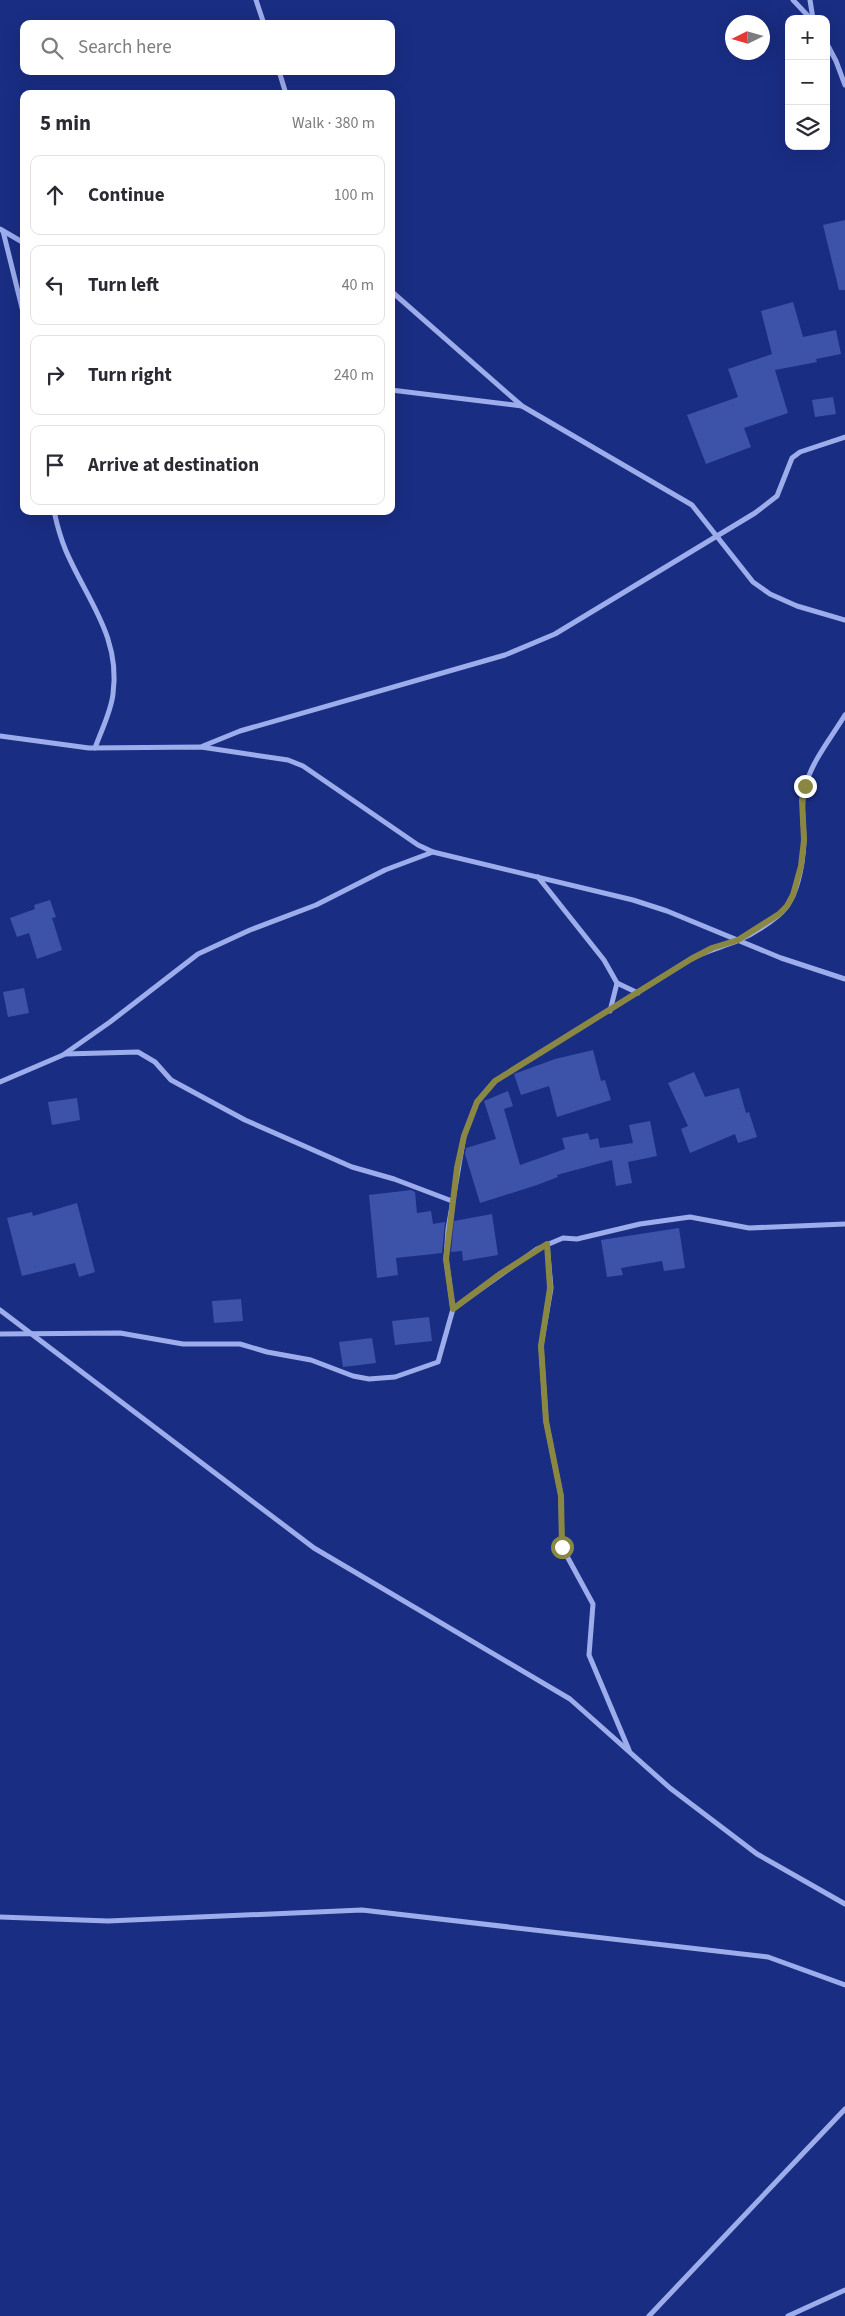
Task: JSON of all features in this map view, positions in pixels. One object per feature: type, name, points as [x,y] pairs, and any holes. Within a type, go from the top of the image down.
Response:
[{"type":"street","points":[[256,0],[263,20]]},
{"type":"street","points":[[794,0],[808,15]]},
{"type":"street","points":[[810,0],[812,15]]},
{"type":"street","points":[[830,50],[845,85]]},
{"type":"street","points":[[280,75],[285,90]]},
{"type":"street","points":[[2,230],[20,241]]},
{"type":"street","points":[[2,230],[20,300]]},
{"type":"street","points":[[395,295],[522,406],[692,505],[753,582],[770,594],[797,606],[845,620]]},
{"type":"street","points":[[395,390],[522,406]]},
{"type":"street","points":[[202,747],[240,731],[505,655],[568,628],[755,514],[776,496],[792,458],[800,452],[845,437]]},
{"type":"street","points":[[55,515],[66,552],[110,640],[114,680],[113,696],[95,748]]},
{"type":"street","points":[[0,1334],[30,1332],[120,1333],[183,1344],[240,1344],[267,1352],[311,1360],[353,1376],[384,1379],[438,1362],[453,1309],[446,1259],[452,1201],[464,1136],[477,1102],[495,1081],[691,959],[712,948],[738,940],[779,914],[793,895],[801,866],[804,840],[802,800],[805,786],[811,770],[845,715]]},
{"type":"street","points":[[0,736],[68,747],[202,747],[288,760],[303,766],[418,845],[433,852],[667,911],[781,958],[845,979]]},
{"type":"street","points":[[0,1081],[63,1054],[110,1022],[198,954],[250,930],[316,905],[385,870],[433,852]]},
{"type":"street","points":[[538,877],[589,939],[604,960],[616,983],[638,993]]},
{"type":"street","points":[[610,1011],[616,983]]},
{"type":"street","points":[[63,1054],[138,1052],[155,1062],[171,1080],[245,1120],[352,1167],[394,1179],[452,1201]]},
{"type":"street","points":[[453,1309],[500,1274],[547,1244],[562,1238],[577,1239],[640,1224],[690,1217],[748,1228],[845,1224]]},
{"type":"street","points":[[547,1244],[550,1288],[541,1346],[546,1421],[561,1496],[562,1547],[593,1604],[589,1654],[630,1753]]},
{"type":"street","points":[[0,1310],[314,1548],[570,1699],[670,1788],[757,1854],[845,1904]]},
{"type":"street","points":[[0,1917],[108,1922],[362,1910],[768,1956],[845,1985]]},
{"type":"street","points":[[649,2316],[845,2109]]},
{"type":"street","points":[[788,2316],[845,2290]]},
{"type":"building","points":[[845,220],[845,290],[839,290],[823,225]]},
{"type":"building","points":[[793,302],[803,337],[836,330],[841,354],[816,359],[817,362],[775,370],[788,413],[744,428],[751,447],[706,464],[687,415],[738,397],[728,369],[772,354],[761,311]]},
{"type":"building","points":[[833,397],[836,414],[815,417],[812,400]]},
{"type":"building","points":[[50,900],[56,917],[52,918],[62,950],[37,959],[29,933],[17,937],[10,918],[35,909],[34,905]]},
{"type":"building","points":[[24,988],[29,1013],[8,1017],[3,992]]},
{"type":"building","points":[[593,1050],[601,1081],[605,1080],[611,1100],[557,1117],[549,1086],[521,1095],[514,1074],[555,1059]]},
{"type":"building","points":[[694,1072],[705,1097],[739,1088],[746,1113],[749,1112],[757,1137],[738,1143],[735,1134],[690,1153],[681,1129],[688,1126],[668,1083]]},
{"type":"building","points":[[508,1091],[513,1106],[504,1109],[520,1165],[565,1149],[562,1138],[588,1133],[590,1140],[598,1138],[600,1148],[633,1143],[629,1125],[650,1121],[657,1156],[628,1162],[632,1183],[616,1186],[612,1160],[557,1175],[558,1177],[537,1185],[480,1203],[465,1154],[466,1148],[496,1139],[484,1101]]},
{"type":"building","points":[[77,1098],[80,1120],[52,1125],[48,1102]]},
{"type":"building","points":[[411,1190],[415,1192],[417,1213],[431,1211],[433,1224],[445,1222],[442,1253],[396,1258],[398,1275],[377,1278],[369,1195]]},
{"type":"building","points":[[77,1203],[95,1272],[79,1277],[75,1263],[22,1276],[7,1218],[32,1212],[33,1216]]},
{"type":"building","points":[[492,1214],[498,1255],[463,1261],[462,1251],[451,1252],[454,1221]]},
{"type":"building","points":[[679,1228],[685,1268],[664,1271],[662,1261],[621,1268],[623,1275],[607,1277],[601,1240]]},
{"type":"building","points":[[241,1299],[243,1321],[214,1323],[212,1301]]},
{"type":"building","points":[[429,1317],[432,1341],[395,1345],[392,1321]]},
{"type":"building","points":[[372,1338],[376,1363],[343,1367],[339,1342]]},
{"type":"route","points":[[562,1547],[561,1496],[546,1421],[541,1346],[550,1288],[547,1244],[537,1248],[453,1309],[446,1259],[448,1229],[464,1136],[477,1102],[495,1081],[691,959],[712,948],[738,940],[779,914],[787,906],[793,895],[801,866],[804,840],[802,800],[805,786]]}]
